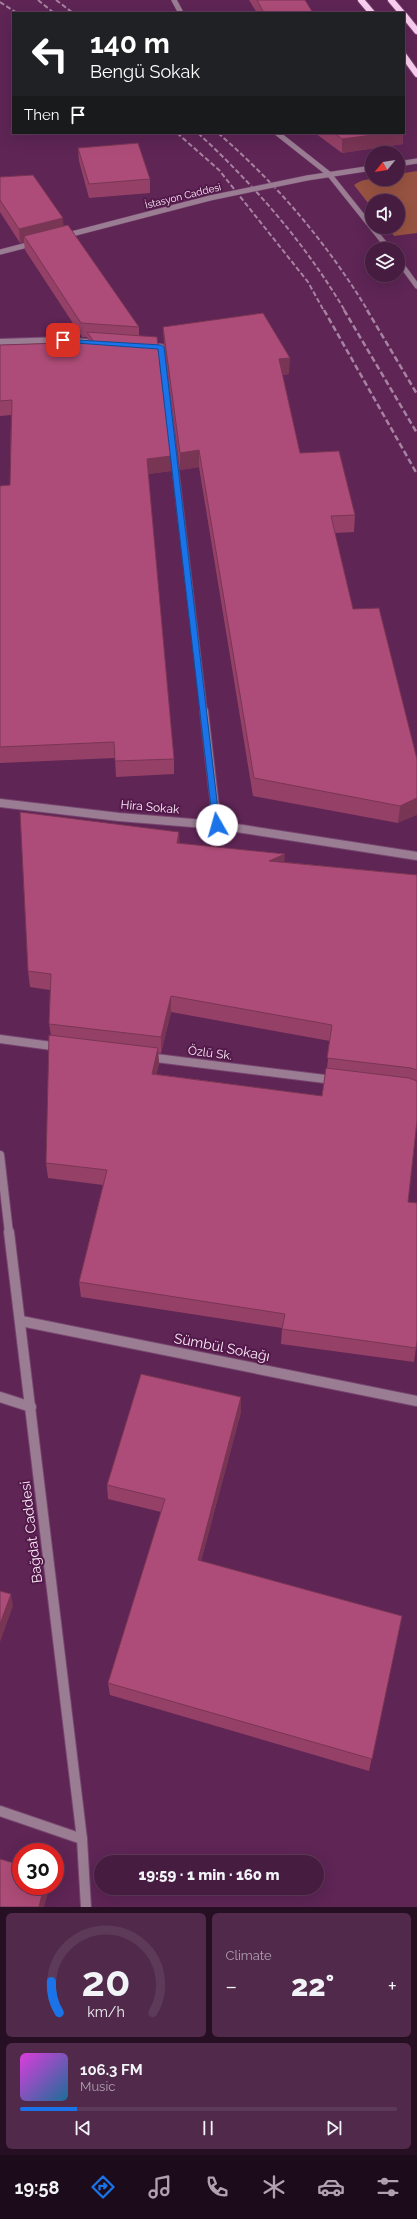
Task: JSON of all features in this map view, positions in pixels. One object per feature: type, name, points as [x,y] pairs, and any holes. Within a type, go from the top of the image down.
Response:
[{"type":"highway","points":[[361,0],[371,12]]},
{"type":"highway","points":[[391,0],[401,12]]},
{"type":"highway","points":[[405,16],[417,31]]},
{"type":"highway","points":[[405,57],[417,74]]},
{"type":"street","points":[[174,0],[180,12]]},
{"type":"street","points":[[278,134],[329,174],[383,242]]},
{"type":"street","points":[[405,163],[417,160]]},
{"type":"street","name":"İstasyon Caddesi","points":[[60,237],[210,198],[307,178],[365,169]]},
{"type":"street","points":[[0,252],[45,241]]},
{"type":"street","points":[[405,270],[417,286]]},
{"type":"street","points":[[0,342],[63,340],[108,343]]},
{"type":"street","points":[[139,345],[161,347],[217,825]]},
{"type":"street","name":"Hira Sokak","points":[[0,803],[118,817],[217,825],[417,856]]},
{"type":"street","points":[[0,1039],[71,1048]]},
{"type":"street","name":"Özlü Sk.","points":[[141,1057],[345,1081]]},
{"type":"street","name":"Bağdat Caddesi","points":[[0,1155],[82,1839],[86,1907]]},
{"type":"street","name":"Sümbül Sokağı","points":[[21,1321],[417,1401]]},
{"type":"street","points":[[0,1398],[31,1407]]},
{"type":"street","points":[[0,1811],[82,1839]]},
{"type":"shaded area","points":[[417,171],[417,233],[394,236],[392,234],[405,234],[405,194],[365,194],[365,199],[354,185],[365,180],[365,186],[405,186],[405,173]]},
{"type":"building","points":[[257,0],[305,0],[312,12],[263,12]]},
{"type":"building","points":[[335,134],[380,134],[342,139]]},
{"type":"building","points":[[138,143],[150,179],[89,184],[78,148]]},
{"type":"building","points":[[33,175],[63,218],[19,229],[0,200],[0,177]]},
{"type":"building","points":[[68,225],[139,327],[81,323],[24,236]]},
{"type":"building","points":[[263,313],[290,358],[279,359],[300,453],[339,451],[355,515],[331,516],[353,609],[379,608],[417,759],[417,798],[400,806],[254,778],[199,450],[180,453],[163,327]]},
{"type":"building","points":[[87,332],[157,337],[171,456],[147,459],[174,759],[115,761],[114,742],[0,747],[0,486],[10,485],[12,400],[0,401],[0,345],[94,342]]},
{"type":"building","points":[[20,812],[179,832],[177,843],[285,854],[269,861],[417,875],[417,1070],[327,1058],[332,1025],[171,996],[161,1037],[49,1024],[51,974],[28,971]]},
{"type":"building","points":[[49,1035],[158,1048],[152,1074],[322,1096],[326,1068],[409,1078],[417,1081],[417,1121],[408,1202],[417,1203],[416,1348],[282,1329],[285,1314],[79,1282],[107,1170],[46,1163]]},
{"type":"building","points":[[141,1374],[241,1397],[198,1560],[402,1616],[372,1759],[108,1683],[165,1499],[107,1485]]},
{"type":"building","points":[[0,1591],[11,1594],[0,1624]]},
{"type":"building","points":[[0,1859],[12,1862],[12,1895],[42,1895],[39,1907],[0,1907]]},
{"type":"railway","points":[[38,0],[53,12]]},
{"type":"railway","points":[[56,0],[72,12]]},
{"type":"railway","points":[[0,2],[15,12]]},
{"type":"railway","points":[[178,134],[219,170],[308,282],[324,311]]},
{"type":"railway","points":[[199,134],[278,216],[330,286],[345,311]]},
{"type":"railway","points":[[219,134],[261,173],[300,216],[336,262],[368,311]]},
{"type":"railway","points":[[324,310],[417,474]]},
{"type":"railway","points":[[344,310],[417,433]]},
{"type":"railway","points":[[367,310],[417,394]]},
{"type":"route","points":[[63,340],[161,347],[217,825]]}]
